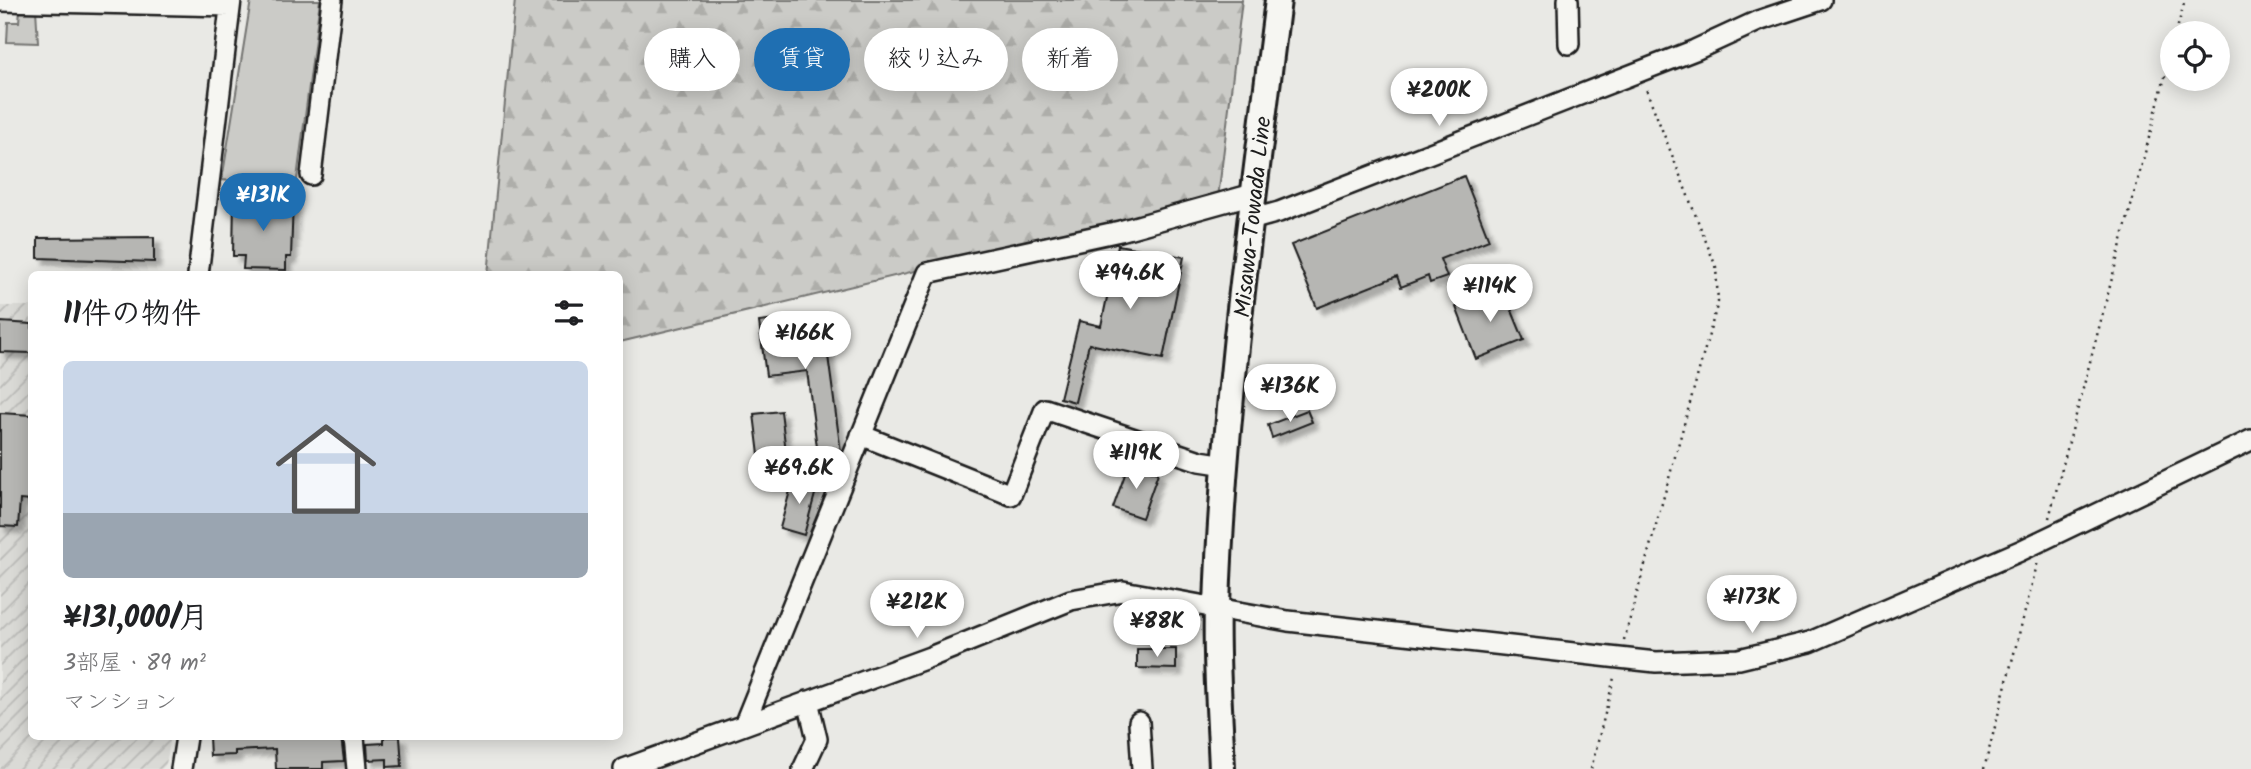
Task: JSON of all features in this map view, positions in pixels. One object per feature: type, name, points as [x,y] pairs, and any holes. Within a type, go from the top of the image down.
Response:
[{"type":"main road","name":"Misawa-Towada Line","points":[[1222,769],[1217,608],[1226,465],[1250,220],[1278,0]]},
{"type":"street","points":[[311,175],[332,0]]},
{"type":"street","points":[[1567,0],[1569,44]]},
{"type":"street","points":[[1250,220],[1305,202],[1639,71],[1758,21],[1821,0]]},
{"type":"street","points":[[0,1],[230,3],[198,271]]},
{"type":"street","points":[[744,725],[927,274],[1120,231],[1253,194]]},
{"type":"street","points":[[861,435],[1011,495],[1045,409],[1200,461],[1226,465]]},
{"type":"street","points":[[624,769],[930,657],[1072,600],[1123,591],[1288,621],[1619,658],[1656,662],[1739,659],[1810,642],[2043,540],[2251,440]]},
{"type":"street","points":[[803,769],[817,739],[808,701]]},
{"type":"street","points":[[1139,722],[1142,769]]},
{"type":"street","points":[[181,769],[186,740]]},
{"type":"street","points":[[354,740],[357,769]]},
{"type":"path","points":[[2179,21],[2185,0]]},
{"type":"path","points":[[1591,769],[1619,658],[1718,302],[1716,267],[1639,71]]},
{"type":"path","points":[[1984,769],[2161,91]]},
{"type":"shaded area","points":[[0,306],[28,306],[28,740],[170,740],[166,764],[161,769],[0,769]]},
{"type":"green space","points":[[251,0],[320,0],[296,187],[222,180]]},
{"type":"green space","points":[[515,0],[1242,0],[1218,198],[623,341],[623,271],[488,271]]},
{"type":"green space","points":[[20,9],[36,9],[38,43],[7,42],[8,22],[19,22]]},
{"type":"building","points":[[1464,176],[1489,240],[1440,259],[1447,277],[1430,283],[1428,276],[1401,287],[1397,276],[1317,308],[1291,245]]},
{"type":"building","points":[[234,199],[293,201],[291,257],[286,257],[286,270],[243,269],[244,256],[233,256]]},
{"type":"building","points":[[154,237],[154,262],[38,258],[38,238]]},
{"type":"building","points":[[1118,245],[1184,257],[1163,359],[1089,344],[1075,402],[1060,398],[1079,321],[1101,326]]},
{"type":"building","points":[[1503,289],[1524,340],[1476,359],[1456,307]]},
{"type":"building","points":[[783,319],[784,325],[823,319],[841,452],[818,455],[807,371],[766,376],[759,322]]},
{"type":"building","points":[[0,322],[28,324],[28,353],[0,352]]},
{"type":"building","points":[[1307,410],[1312,422],[1272,438],[1268,425]]},
{"type":"building","points":[[781,411],[787,460],[760,463],[754,414]]},
{"type":"building","points":[[0,413],[28,415],[28,501],[20,500],[18,527],[0,526]]},
{"type":"building","points":[[1129,463],[1158,473],[1142,518],[1113,508]]},
{"type":"building","points":[[794,476],[818,483],[804,535],[780,528]]},
{"type":"building","points":[[1137,649],[1176,649],[1176,669],[1137,668]]},
{"type":"building","points":[[209,740],[341,740],[344,761],[323,762],[323,769],[276,769],[275,749],[235,751],[235,755],[210,756]]},
{"type":"building","points":[[384,740],[400,740],[402,766],[387,767],[387,759],[368,760],[367,744],[384,743]]}]
